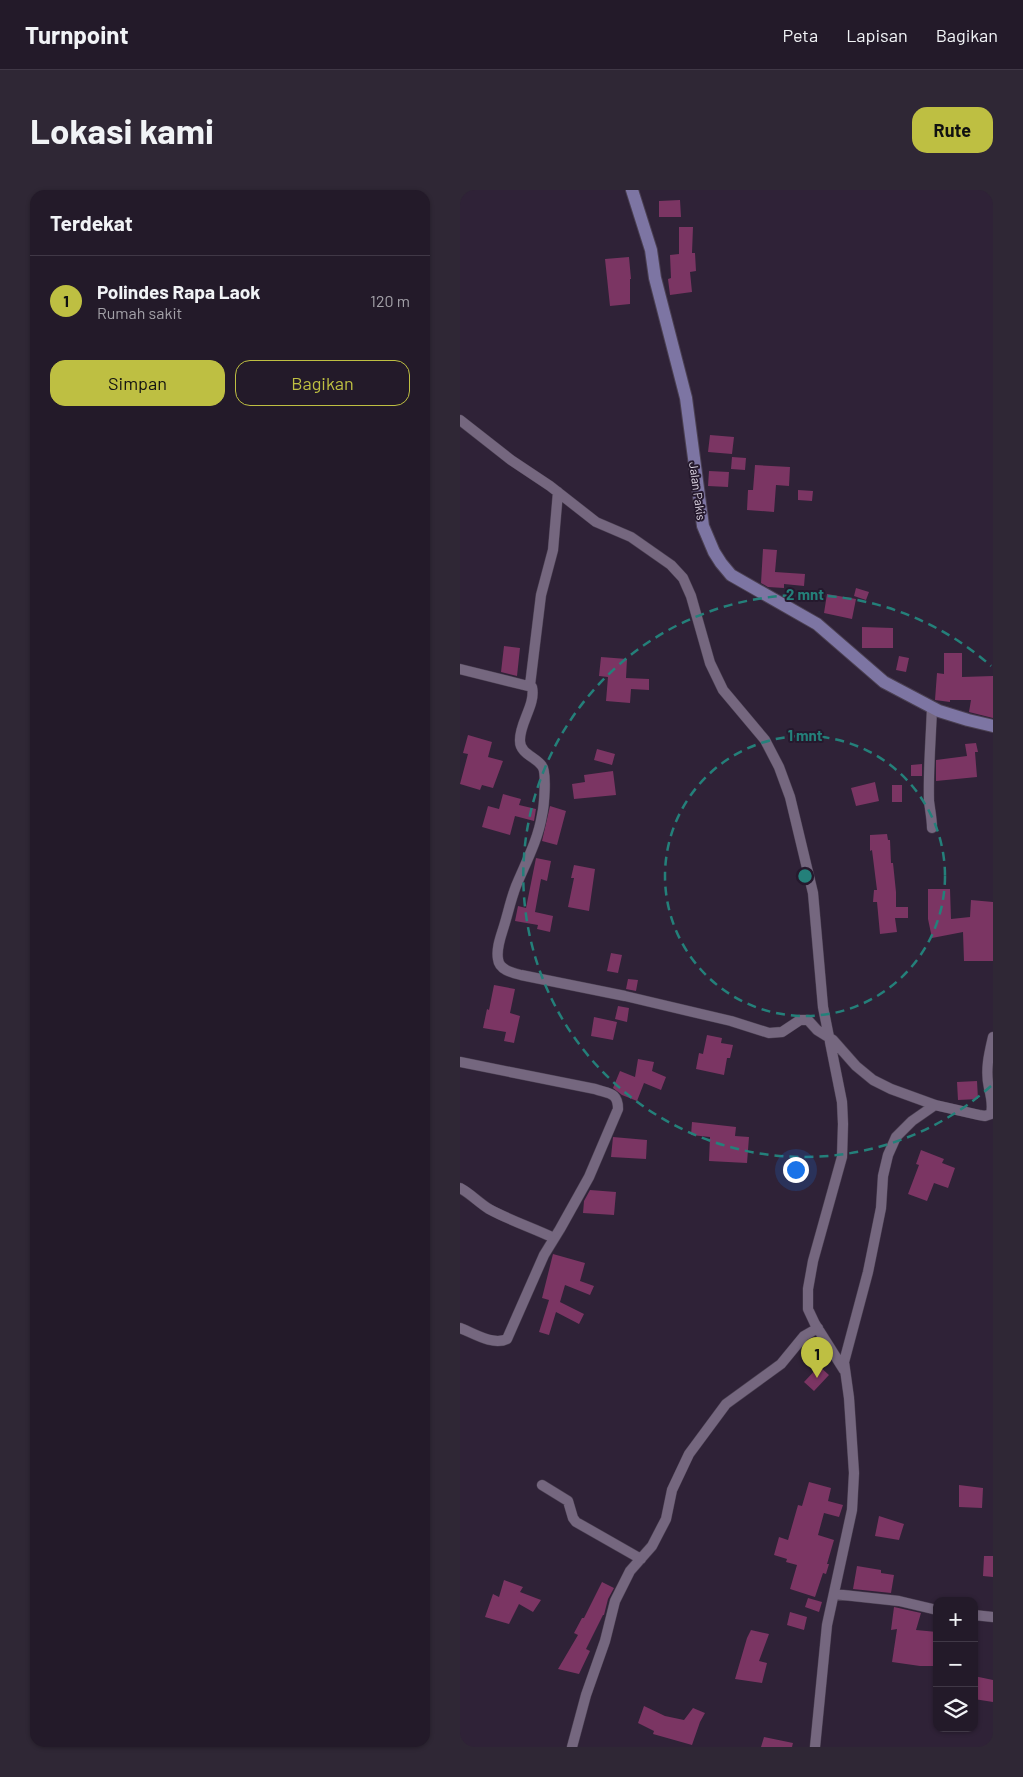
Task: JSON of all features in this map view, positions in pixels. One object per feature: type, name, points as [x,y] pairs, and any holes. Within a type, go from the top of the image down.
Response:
[{"type":"street","name":"Jalan Pakis","points":[[632,190],[651,250],[655,278],[686,398],[700,514],[703,526],[720,563],[731,575],[817,624],[884,682],[932,707],[968,720],[993,726]]},
{"type":"street","points":[[460,420],[596,522],[631,537],[671,565],[682,578],[691,596],[710,663],[723,690],[765,740],[779,767],[790,797],[813,893],[823,1007],[842,1102],[842,1157],[813,1261],[808,1289],[808,1309],[844,1370]]},
{"type":"street","points":[[558,492],[553,550],[541,595],[530,685],[532,692],[526,721],[520,734],[520,743],[523,750],[544,769],[543,814],[537,838],[516,887],[500,941],[498,958],[501,966],[521,975],[625,996],[731,1021],[769,1033],[782,1032],[798,1021],[811,1022],[817,1030],[829,1037],[856,1066],[873,1080],[891,1089],[935,1105],[985,1116],[993,1110],[987,1070],[988,1056],[993,1037]]},
{"type":"street","points":[[460,669],[530,685]]},
{"type":"street","points":[[932,707],[929,778],[929,804],[932,814],[932,828]]},
{"type":"street","points":[[460,1062],[586,1087],[615,1096],[618,1100],[616,1115],[589,1177],[544,1255],[507,1339],[504,1341],[492,1340],[460,1328]]},
{"type":"street","points":[[815,1747],[827,1625],[852,1510],[854,1473],[849,1398],[844,1370],[846,1356],[881,1208],[883,1176],[888,1155],[896,1137],[912,1121],[935,1105]]},
{"type":"street","points":[[460,1188],[491,1210],[554,1238]]},
{"type":"street","points":[[572,1747],[615,1601],[630,1571],[652,1546],[666,1519],[672,1490],[689,1454],[710,1423],[726,1404],[781,1364],[804,1336],[818,1328]]},
{"type":"street","points":[[542,1485],[568,1501],[576,1522],[641,1559]]},
{"type":"street","points":[[834,1594],[899,1601],[933,1609]]},
{"type":"street","points":[[978,1615],[993,1617]]},
{"type":"building","points":[[680,200],[681,217],[659,217],[659,201]]},
{"type":"building","points":[[679,227],[693,227],[692,253],[695,253],[696,271],[690,272],[692,292],[670,295],[668,279],[671,278],[670,255],[679,254]]},
{"type":"building","points":[[629,257],[631,279],[630,304],[610,306],[605,259]]},
{"type":"building","points":[[710,435],[734,437],[732,454],[708,452]]},
{"type":"building","points":[[732,457],[746,458],[745,470],[731,469]]},
{"type":"building","points":[[755,465],[790,467],[789,486],[776,485],[774,512],[747,510],[748,490],[753,490]]},
{"type":"building","points":[[709,471],[729,472],[728,487],[708,486]]},
{"type":"building","points":[[798,490],[813,491],[812,501],[798,500]]},
{"type":"building","points":[[763,549],[777,550],[775,572],[805,574],[804,586],[784,584],[784,588],[768,587],[761,583]]},
{"type":"building","points":[[856,588],[869,592],[866,600],[854,596]]},
{"type":"building","points":[[827,594],[856,599],[852,619],[824,613]]},
{"type":"building","points":[[862,627],[893,628],[893,648],[862,648]]},
{"type":"building","points":[[504,646],[520,648],[517,676],[501,672]]},
{"type":"building","points":[[944,653],[962,653],[962,677],[993,676],[993,718],[969,712],[971,700],[950,700],[950,702],[935,700],[937,673],[944,674]]},
{"type":"building","points":[[899,656],[909,658],[906,672],[896,670]]},
{"type":"building","points":[[601,657],[627,659],[626,678],[649,679],[649,690],[631,689],[630,703],[606,701],[608,677],[599,676]]},
{"type":"building","points":[[468,735],[492,742],[488,757],[503,761],[493,788],[482,785],[480,790],[460,784],[468,754],[463,753]]},
{"type":"building","points":[[976,743],[978,752],[975,752],[977,777],[936,781],[936,760],[967,756],[965,744]]},
{"type":"building","points":[[597,749],[615,754],[612,765],[594,760]]},
{"type":"building","points":[[922,764],[922,776],[911,776],[911,765]]},
{"type":"building","points":[[613,771],[616,795],[574,799],[572,784],[585,782],[584,775]]},
{"type":"building","points":[[875,782],[879,801],[856,806],[851,788]]},
{"type":"building","points":[[892,785],[902,785],[902,802],[892,802]]},
{"type":"building","points":[[503,794],[521,799],[519,805],[536,809],[534,821],[515,816],[510,835],[482,827],[488,806],[499,809]]},
{"type":"building","points":[[550,806],[566,811],[557,845],[542,841]]},
{"type":"building","points":[[887,834],[888,840],[890,840],[891,863],[893,863],[896,907],[908,907],[908,918],[895,918],[897,932],[880,934],[877,902],[873,902],[874,890],[877,890],[872,850],[870,851],[870,835]]},
{"type":"building","points":[[536,858],[551,861],[547,881],[541,879],[535,912],[553,916],[550,932],[537,929],[538,925],[515,921],[518,906],[526,908]]},
{"type":"building","points":[[574,865],[595,869],[589,911],[568,907],[574,878],[571,878]]},
{"type":"building","points":[[928,889],[950,889],[951,919],[970,917],[971,900],[993,902],[993,961],[964,961],[963,932],[932,938],[928,919]]},
{"type":"building","points":[[611,953],[622,955],[618,973],[607,971]]},
{"type":"building","points":[[628,979],[638,980],[636,991],[626,989]]},
{"type":"building","points":[[494,985],[515,989],[510,1013],[520,1016],[514,1043],[504,1041],[506,1032],[483,1028]]},
{"type":"building","points":[[618,1006],[629,1008],[627,1022],[615,1019]]},
{"type":"building","points":[[594,1017],[617,1022],[613,1040],[591,1036]]},
{"type":"building","points":[[707,1035],[722,1038],[721,1043],[733,1045],[730,1058],[727,1058],[724,1075],[696,1069],[699,1053],[703,1054]]},
{"type":"building","points":[[638,1059],[654,1062],[652,1071],[666,1077],[661,1090],[644,1083],[637,1101],[622,1095],[613,1088],[620,1071],[635,1077]]},
{"type":"building","points":[[977,1081],[978,1099],[958,1100],[957,1082]]},
{"type":"building","points":[[692,1122],[736,1127],[735,1136],[749,1137],[747,1163],[709,1161],[710,1137],[691,1135]]},
{"type":"building","points":[[613,1137],[647,1140],[646,1159],[611,1157]]},
{"type":"building","points":[[921,1150],[944,1159],[942,1163],[955,1168],[948,1188],[934,1183],[927,1201],[908,1194],[919,1165],[916,1164]]},
{"type":"building","points":[[590,1190],[616,1192],[614,1215],[583,1213],[584,1201]]},
{"type":"building","points":[[553,1254],[585,1263],[580,1281],[594,1286],[590,1295],[565,1285],[560,1302],[584,1314],[579,1324],[556,1312],[549,1335],[539,1332],[549,1300],[542,1298]]},
{"type":"building","points":[[819,1366],[829,1375],[814,1391],[804,1382]]},
{"type":"building","points":[[809,1482],[831,1488],[828,1501],[843,1505],[839,1517],[824,1513],[818,1535],[834,1540],[826,1574],[823,1573],[815,1597],[790,1589],[797,1565],[786,1562],[787,1559],[774,1555],[779,1537],[788,1540],[798,1505],[802,1506]]},
{"type":"building","points":[[959,1485],[983,1488],[982,1508],[959,1507]]},
{"type":"building","points":[[879,1516],[904,1524],[899,1540],[875,1536]]},
{"type":"building","points":[[984,1556],[993,1556],[993,1577],[983,1576]]},
{"type":"building","points":[[857,1566],[881,1570],[881,1573],[894,1575],[891,1593],[853,1589]]},
{"type":"building","points":[[504,1580],[523,1587],[520,1592],[541,1600],[533,1612],[519,1604],[509,1624],[485,1617],[493,1594],[499,1597]]},
{"type":"building","points":[[602,1582],[614,1588],[608,1599],[604,1615],[586,1649],[590,1651],[579,1674],[558,1669],[578,1635],[574,1633],[582,1618],[584,1618]]},
{"type":"building","points":[[808,1598],[822,1602],[819,1612],[805,1607]]},
{"type":"building","points":[[894,1607],[921,1613],[916,1630],[933,1632],[933,1666],[892,1662],[897,1629],[891,1630]]},
{"type":"building","points":[[790,1612],[807,1617],[804,1630],[787,1625]]},
{"type":"building","points":[[751,1630],[769,1634],[759,1661],[767,1663],[762,1683],[735,1679]]},
{"type":"building","points":[[978,1677],[993,1680],[993,1702],[978,1700]]},
{"type":"building","points":[[644,1706],[665,1716],[684,1720],[693,1708],[705,1713],[692,1745],[653,1734],[654,1731],[638,1723]]},
{"type":"building","points":[[764,1737],[793,1743],[792,1747],[761,1747]]},
{"type":"place","name":"Polindes Rapa Laok","points":[[817,1378]]}]
